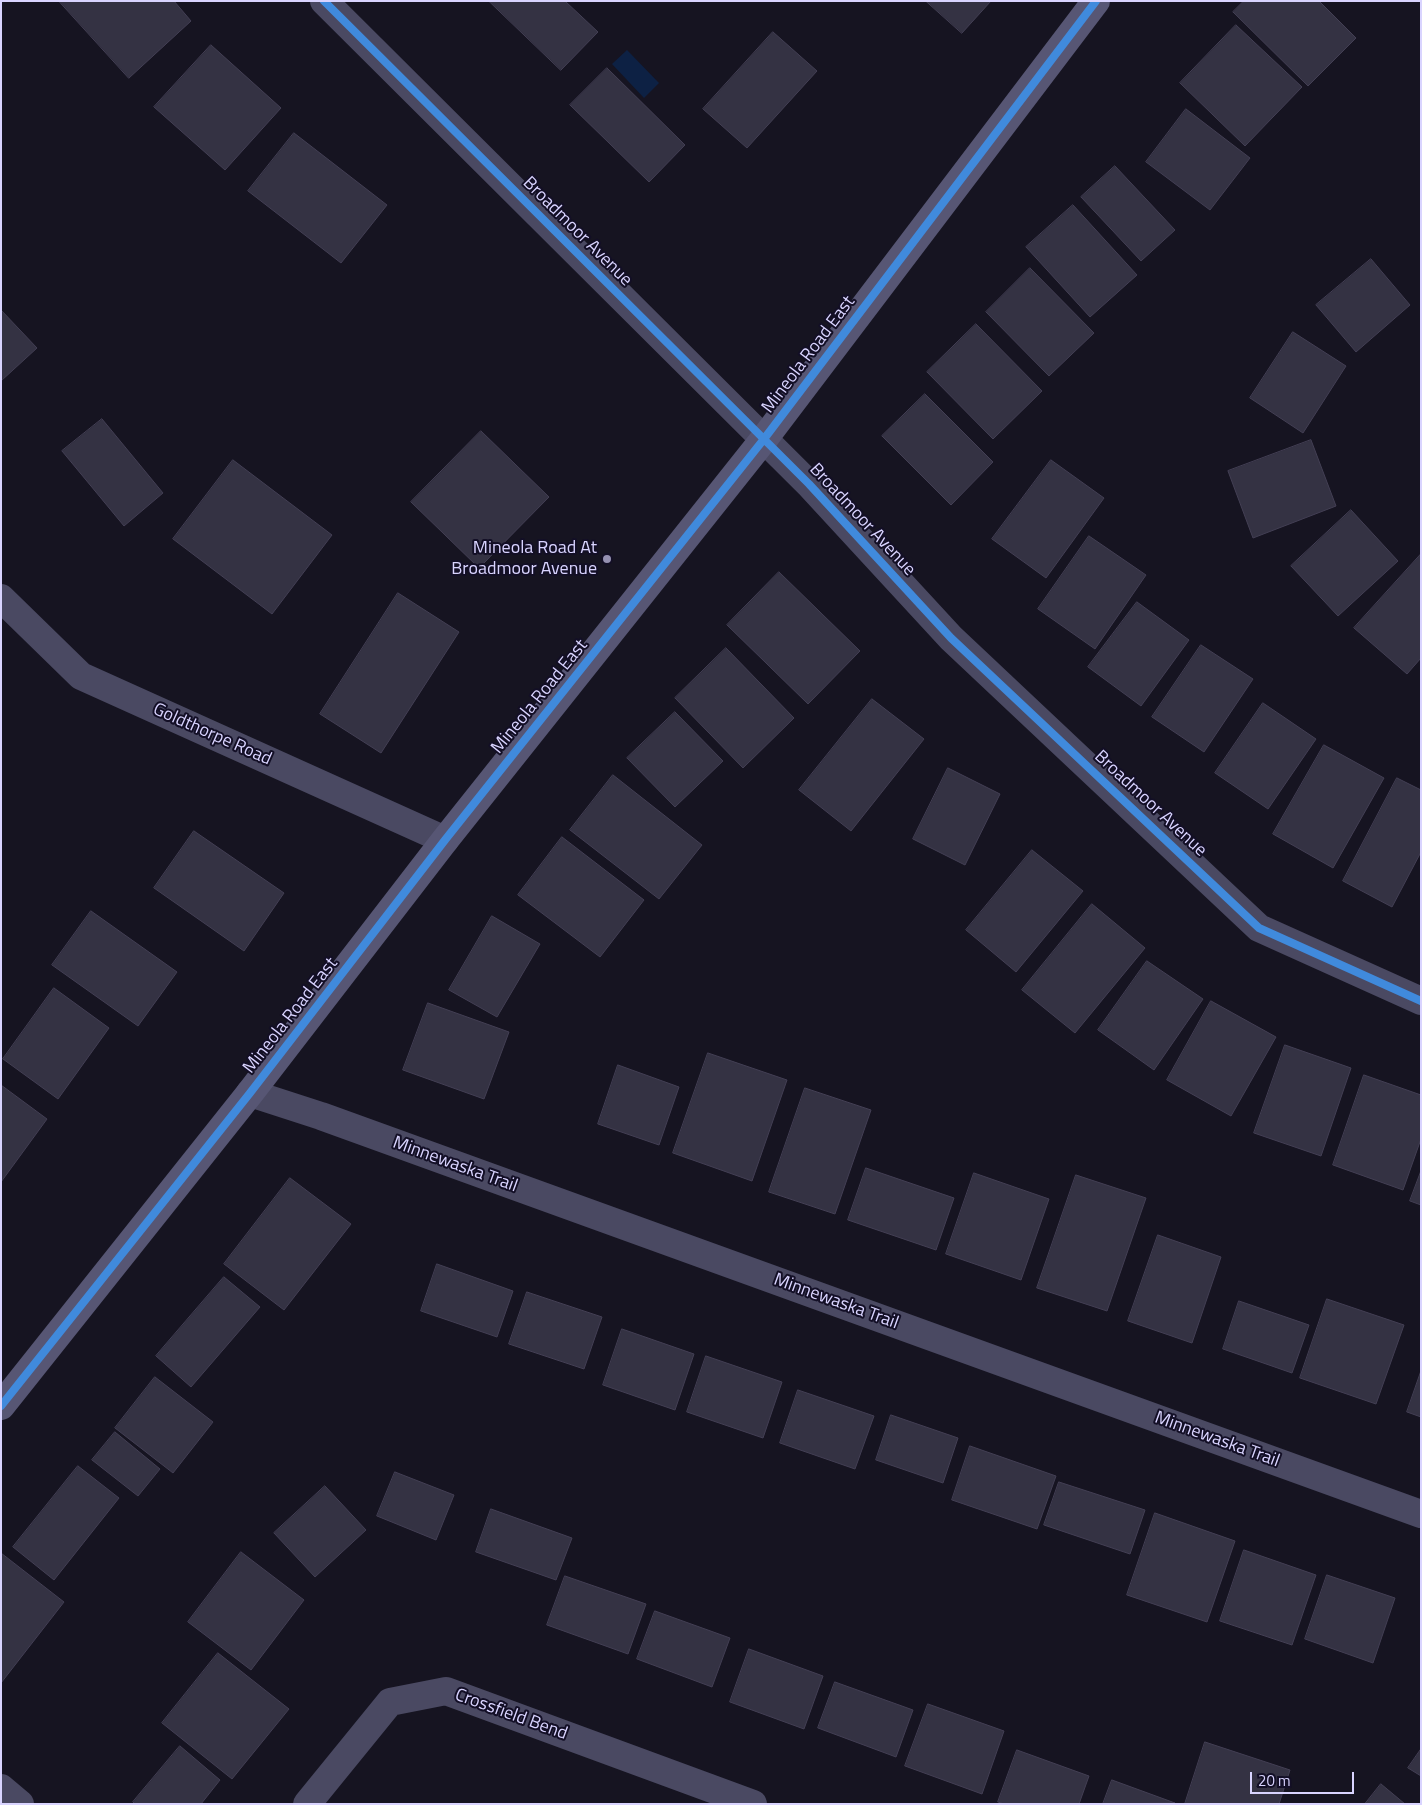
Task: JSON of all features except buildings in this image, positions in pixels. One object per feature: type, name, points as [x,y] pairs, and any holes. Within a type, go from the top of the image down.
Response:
[{"type":"street","name":"Broadmoor Avenue","points":[[324,1],[810,484],[951,638],[1260,928],[1421,1001]]},
{"type":"street","name":"Mineola Road East","points":[[1,1406],[250,1093],[445,840],[764,439],[1096,1]]},
{"type":"street","name":"Goldthorpe Road","points":[[1,598],[81,676],[445,840]]},
{"type":"street","name":"Minnewaska Trail","points":[[250,1093],[321,1116],[1421,1514]]},
{"type":"street","name":"Crossfield Bend","points":[[307,1804],[390,1702],[446,1691],[753,1804]]},
{"type":"street","points":[[1,1788],[20,1804]]},
{"type":"water","points":[[627,50],[659,83],[644,98],[612,64]]},
{"type":"cycle path","points":[[324,1],[809,484],[951,638],[1259,928],[1421,1001]]},
{"type":"cycle path","points":[[1,1406],[250,1093],[445,840],[764,439],[1096,1]]},
{"type":"place","name":"Mineola Road At Broadmoor Avenue","points":[[607,559]]}]
